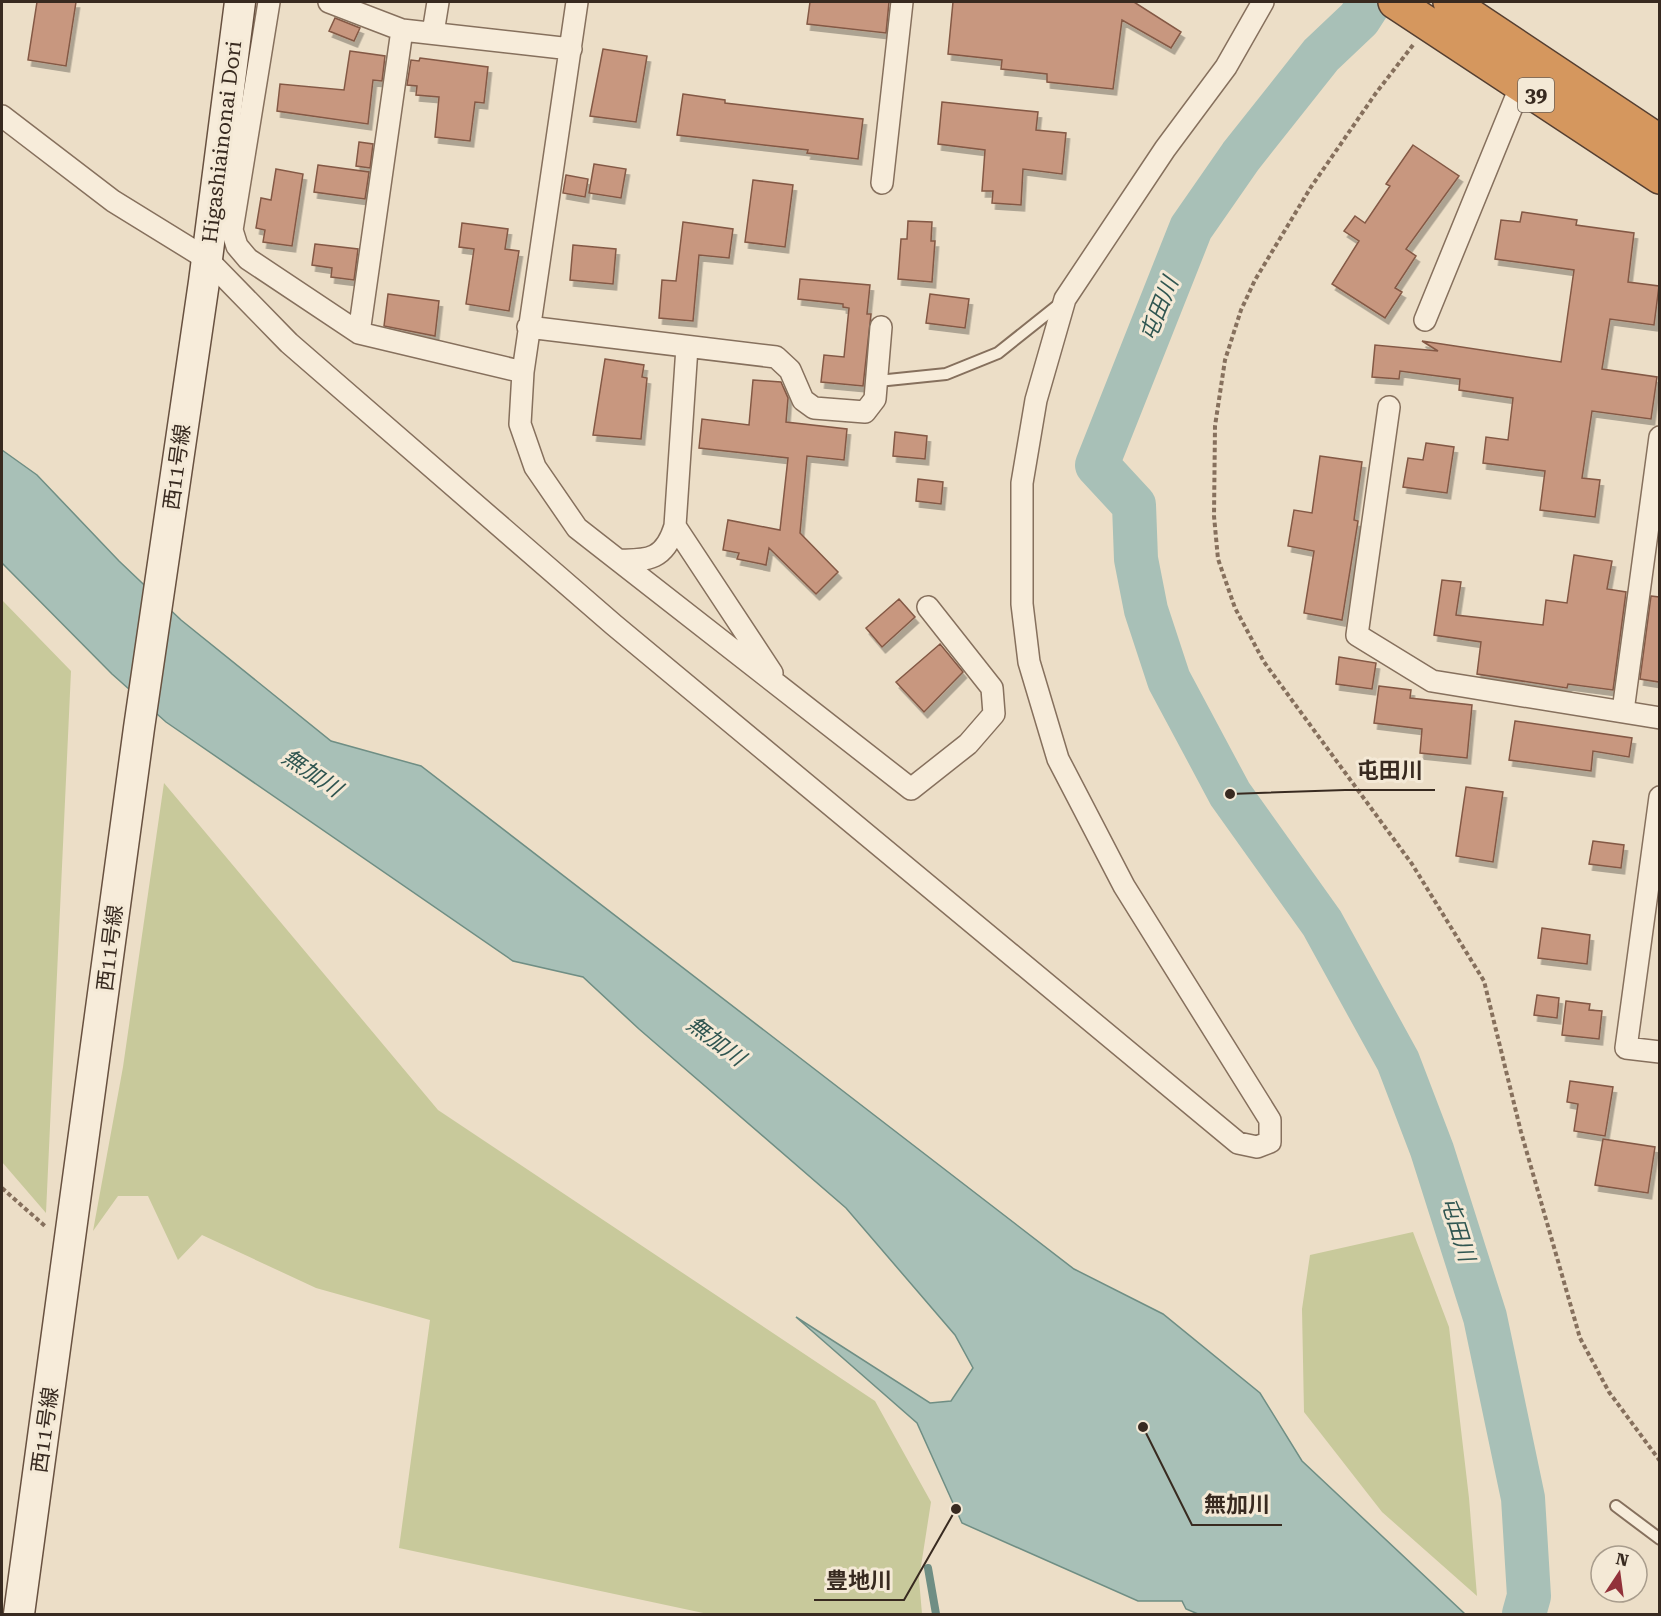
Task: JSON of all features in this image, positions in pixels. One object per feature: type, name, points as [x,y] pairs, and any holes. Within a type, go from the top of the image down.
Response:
[{"type":"highway","name":"39","points":[[1422,10],[1521,85],[1659,177]]},
{"type":"highway","name":"39","points":[[1422,10],[1659,142]]},
{"type":"street","name":"Higashiainonai Dori","points":[[205,270],[240,2]]},
{"type":"street","points":[[269,2],[232,230],[237,246],[248,259],[359,333],[523,372]]},
{"type":"street","points":[[329,2],[402,30],[571,49]]},
{"type":"street","points":[[433,33],[438,2]]},
{"type":"street","points":[[577,2],[523,372],[520,424],[535,467],[577,528],[911,789],[968,744],[994,714],[992,688],[928,607]]},
{"type":"street","points":[[882,183],[902,2]]},
{"type":"street","points":[[2,116],[205,270],[614,625],[1238,1143],[1257,1147],[1270,1142],[1270,1120],[1118,876],[1058,759],[1029,662],[1022,604],[1022,483],[1036,400],[1065,299],[1165,149],[1226,67],[1263,2]]},
{"type":"street","points":[[359,333],[402,30]]},
{"type":"street","points":[[1425,320],[1521,85]]},
{"type":"street","name":"西11号線","points":[[19,1614],[138,728],[205,270]]},
{"type":"street","points":[[528,327],[776,357],[790,370],[803,400],[814,408],[865,412],[875,399],[881,327]]},
{"type":"street","points":[[618,560],[642,561],[656,555],[669,544],[675,526],[687,346]]},
{"type":"street","points":[[1389,407],[1358,635],[1432,681],[1659,718]]},
{"type":"street","points":[[1623,711],[1659,437]]},
{"type":"street","points":[[675,526],[782,688]]},
{"type":"street","points":[[1659,797],[1626,1047],[1659,1052]]},
{"type":"lane","points":[[878,381],[946,374],[998,353],[1065,299]]},
{"type":"lane","points":[[1616,1506],[1659,1539]]},
{"type":"path","points":[[1422,10],[1376,93],[1311,187],[1255,280],[1241,310],[1225,360],[1215,426],[1214,505],[1218,559],[1235,608],[1264,662],[1412,864],[1484,981],[1521,1132],[1580,1338],[1609,1392],[1659,1461]]},
{"type":"path","points":[[2,1188],[70,1247]]},
{"type":"green space","points":[[2,600],[71,671],[46,1213],[2,1162]]},
{"type":"green space","points":[[164,783],[438,1110],[875,1401],[931,1502],[919,1579],[922,1614],[708,1614],[399,1548],[430,1320],[316,1288],[202,1235],[178,1260],[148,1196],[118,1196],[93,1231],[123,1067]]},
{"type":"green space","points":[[1413,1232],[1449,1327],[1469,1498],[1477,1596],[1382,1512],[1304,1412],[1302,1309],[1310,1255]]},
{"type":"water","points":[[2,450],[37,475],[119,561],[181,620],[331,741],[421,766],[1074,1269],[1163,1314],[1260,1393],[1302,1461],[1465,1614],[1198,1614],[1186,1609],[1182,1601],[1138,1601],[962,1523],[917,1423],[796,1317],[930,1403],[951,1401],[973,1368],[955,1335],[846,1208],[639,1029],[583,977],[513,961],[166,722],[112,674],[2,563]]},
{"type":"building","points":[[37,2],[76,2],[66,66],[28,60]]},
{"type":"building","points":[[810,2],[889,2],[886,33],[807,24]]},
{"type":"building","points":[[953,2],[1134,2],[1181,32],[1171,48],[1122,20],[1113,89],[1047,82],[1047,74],[1001,69],[1002,60],[948,54]]},
{"type":"building","points":[[335,18],[360,28],[354,41],[329,31]]},
{"type":"building","points":[[603,49],[647,56],[636,122],[590,116]]},
{"type":"building","points":[[350,51],[385,56],[382,81],[373,80],[368,124],[277,111],[280,84],[344,90]]},
{"type":"building","points":[[420,58],[488,67],[484,103],[475,102],[470,141],[435,137],[439,97],[416,95],[417,86],[407,85],[411,60],[419,61]]},
{"type":"building","points":[[683,94],[725,100],[725,103],[863,119],[858,159],[807,153],[808,150],[677,135]]},
{"type":"building","points":[[942,102],[1038,112],[1036,130],[1066,133],[1062,174],[1023,169],[1021,205],[992,203],[993,191],[982,191],[985,150],[938,144]]},
{"type":"building","points":[[359,142],[373,144],[370,168],[356,166]]},
{"type":"building","points":[[1413,145],[1459,176],[1406,249],[1416,256],[1395,288],[1402,292],[1385,318],[1332,284],[1359,241],[1344,231],[1355,216],[1365,223],[1390,186],[1386,184]]},
{"type":"building","points":[[594,164],[626,169],[621,198],[589,193]]},
{"type":"building","points":[[318,165],[369,172],[365,199],[314,192]]},
{"type":"building","points":[[276,169],[303,174],[292,246],[263,242],[265,230],[256,228],[261,198],[271,200]]},
{"type":"building","points":[[566,175],[588,179],[585,197],[563,193]]},
{"type":"building","points":[[753,180],[793,185],[785,247],[745,242]]},
{"type":"building","points":[[1522,212],[1577,220],[1576,225],[1634,233],[1628,282],[1659,286],[1654,325],[1610,319],[1602,369],[1657,377],[1651,419],[1592,411],[1582,478],[1600,480],[1595,517],[1540,510],[1545,471],[1483,463],[1486,437],[1508,440],[1513,398],[1459,390],[1460,379],[1400,371],[1399,379],[1372,377],[1375,345],[1438,351],[1422,341],[1561,362],[1574,270],[1495,259],[1501,220],[1520,222]]},
{"type":"building","points":[[908,221],[932,222],[931,241],[935,241],[932,282],[898,279],[901,239],[907,239]]},
{"type":"building","points":[[683,222],[733,229],[729,258],[699,255],[693,321],[659,318],[662,280],[676,281]]},
{"type":"building","points":[[462,223],[508,229],[505,249],[519,251],[509,311],[466,304],[474,249],[459,247]]},
{"type":"building","points":[[315,244],[358,249],[354,280],[331,277],[332,268],[312,265]]},
{"type":"building","points":[[573,245],[616,249],[613,284],[570,280]]},
{"type":"building","points":[[800,279],[870,285],[867,314],[871,314],[863,386],[821,382],[824,355],[844,357],[849,308],[843,307],[843,304],[798,299]]},
{"type":"building","points":[[388,294],[439,301],[435,336],[384,326]]},
{"type":"building","points":[[930,294],[969,299],[965,328],[926,323]]},
{"type":"building","points":[[605,359],[644,365],[642,377],[647,378],[641,439],[593,435]]},
{"type":"building","points":[[753,380],[781,382],[788,398],[786,422],[847,429],[844,460],[807,456],[800,533],[838,572],[816,594],[769,548],[766,565],[737,559],[739,553],[723,550],[728,520],[780,530],[788,458],[699,448],[702,419],[749,425]]},
{"type":"building","points":[[895,432],[927,436],[925,459],[893,456]]},
{"type":"building","points":[[1426,443],[1454,447],[1447,493],[1403,487],[1408,458],[1423,460]]},
{"type":"building","points":[[1320,456],[1362,462],[1354,520],[1358,521],[1342,620],[1304,613],[1314,551],[1288,546],[1294,510],[1312,513]]},
{"type":"building","points":[[918,479],[943,482],[941,504],[916,501]]},
{"type":"building","points":[[1574,555],[1612,561],[1607,589],[1626,592],[1613,690],[1568,684],[1567,688],[1477,674],[1481,642],[1434,635],[1442,580],[1461,582],[1456,615],[1543,625],[1546,600],[1567,603]]},
{"type":"building","points":[[1651,596],[1659,597],[1659,682],[1640,679]]},
{"type":"building","points":[[899,599],[915,617],[882,647],[866,628]]},
{"type":"building","points":[[940,644],[963,672],[924,712],[896,682]]},
{"type":"building","points":[[1339,657],[1376,663],[1372,689],[1336,684]]},
{"type":"building","points":[[1379,686],[1411,690],[1410,698],[1472,705],[1467,758],[1420,753],[1422,729],[1374,723]]},
{"type":"building","points":[[1515,721],[1632,738],[1629,757],[1593,751],[1591,771],[1509,760]]},
{"type":"building","points":[[1466,787],[1503,792],[1493,862],[1456,856]]},
{"type":"building","points":[[1593,841],[1624,845],[1621,868],[1589,864]]},
{"type":"building","points":[[1542,928],[1590,935],[1587,964],[1538,958]]},
{"type":"building","points":[[1537,995],[1559,998],[1557,1018],[1534,1015]]},
{"type":"building","points":[[1566,1001],[1590,1004],[1589,1010],[1602,1011],[1599,1039],[1562,1035]]},
{"type":"building","points":[[1570,1081],[1613,1087],[1605,1136],[1574,1131],[1578,1104],[1567,1102]]},
{"type":"building","points":[[1603,1139],[1655,1147],[1648,1193],[1595,1185]]},
{"type":"waterway","name":"屯田川","points":[[1370,2],[1359,19],[1321,55],[1241,156],[1191,228],[1097,465],[1134,505],[1136,559],[1146,610],[1169,680],[1230,794],[1322,923],[1398,1061],[1432,1150],[1485,1317],[1523,1498],[1529,1596],[1524,1614]]},
{"type":"waterway","points":[[928,1568],[936,1614]]},
{"type":"place","name":"屯田川","points":[[1230,794]]},
{"type":"place","name":"無加川","points":[[1143,1427]]},
{"type":"place","name":"豊地川","points":[[956,1509]]}]
